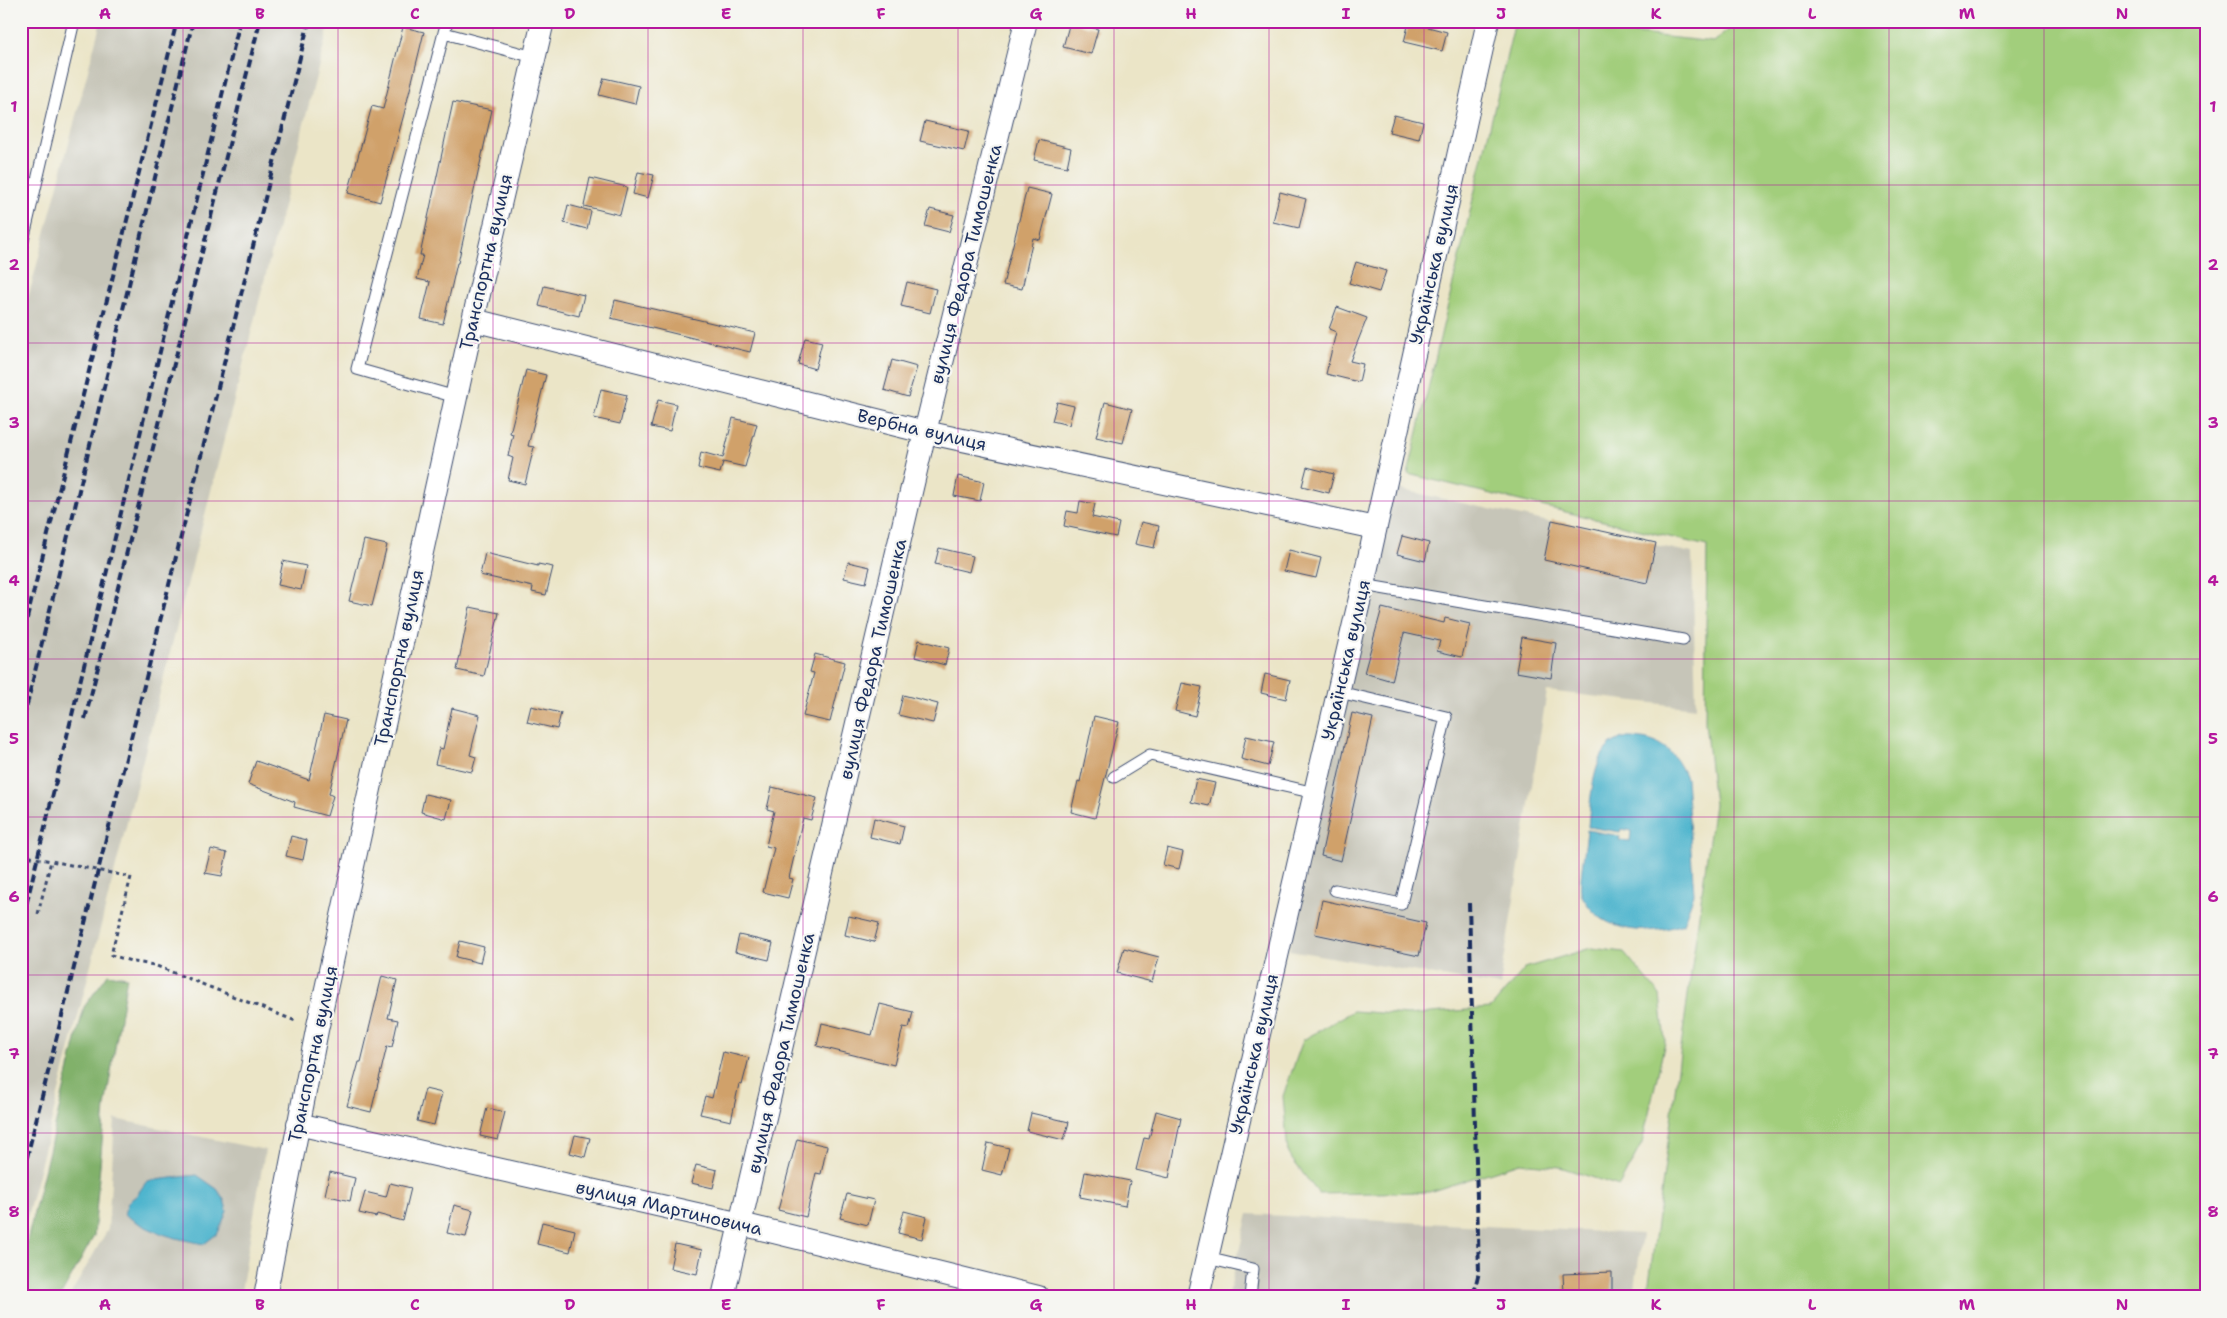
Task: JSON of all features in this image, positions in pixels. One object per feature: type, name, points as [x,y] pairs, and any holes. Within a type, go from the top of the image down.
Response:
[{"type":"street","name":"Транспортна вулиця","points":[[265,1297],[317,1030],[473,320],[543,21]]},
{"type":"street","name":"вулиця Федора Тимошенка","points":[[724,1297],[925,432],[1026,21]]},
{"type":"street","name":"Українська вулиця","points":[[1198,1297],[1363,585],[1488,21]]},
{"type":"street","name":"Вербна вулиця","points":[[473,320],[925,432],[1375,528]]},
{"type":"street","name":"вулиця Мартиновича","points":[[298,1124],[742,1224],[1038,1297]]},
{"type":"lane","points":[[21,249],[74,21]]},
{"type":"lane","points":[[456,397],[357,369],[446,27],[534,57]]},
{"type":"lane","points":[[1363,585],[1683,640]]},
{"type":"lane","points":[[1335,890],[1401,904],[1446,717],[1338,692]]},
{"type":"lane","points":[[1114,777],[1150,755],[1315,793]]},
{"type":"lane","points":[[1207,1258],[1253,1269],[1250,1297]]},
{"type":"path","points":[[21,855],[131,877],[111,955],[134,962],[154,965],[317,1030]]},
{"type":"path","points":[[38,914],[50,861]]},
{"type":"shaded area","points":[[101,21],[330,21],[21,1241],[21,325]]},
{"type":"shaded area","points":[[1393,488],[1692,553],[1696,708],[1547,691],[1500,986],[1289,950]]},
{"type":"shaded area","points":[[115,1119],[265,1150],[240,1297],[69,1297],[108,1229]]},
{"type":"shaded area","points":[[1248,1214],[1642,1234],[1634,1297],[1228,1297]]},
{"type":"green space","points":[[1515,21],[1714,42],[1739,21],[2206,21],[2206,1297],[1647,1297],[1714,804],[1705,722],[1707,546],[1408,474]]},
{"type":"green space","points":[[1591,948],[1624,952],[1660,995],[1665,1042],[1642,1143],[1619,1186],[1560,1167],[1520,1163],[1429,1192],[1319,1194],[1288,1154],[1283,1096],[1303,1040],[1353,1011],[1408,1015],[1491,1008],[1525,968]]},
{"type":"green space","points":[[108,974],[127,977],[105,1107],[94,1236],[60,1297],[21,1297],[21,1266],[84,1007]]},
{"type":"water","points":[[1622,738],[1644,739],[1662,746],[1675,758],[1686,778],[1694,894],[1683,924],[1671,928],[1643,930],[1616,926],[1594,912],[1581,893],[1587,830],[1620,836],[1619,840],[1630,841],[1631,831],[1621,829],[1620,832],[1588,827],[1593,785],[1598,763],[1609,746]]},
{"type":"water","points":[[197,1175],[217,1189],[224,1199],[227,1211],[218,1233],[204,1244],[162,1234],[124,1214],[128,1202],[136,1196],[147,1181]]},
{"type":"building","points":[[1070,22],[1098,29],[1091,54],[1063,47]]},
{"type":"building","points":[[1409,22],[1447,32],[1442,51],[1404,42]]},
{"type":"building","points":[[403,27],[424,32],[380,202],[348,193],[372,106],[383,109]]},
{"type":"building","points":[[604,78],[639,86],[635,104],[599,95]]},
{"type":"building","points":[[453,102],[492,110],[443,324],[421,319],[430,282],[417,279],[423,255],[420,255]]},
{"type":"building","points":[[1394,115],[1423,122],[1419,139],[1389,132]]},
{"type":"building","points":[[925,121],[969,131],[964,151],[920,141]]},
{"type":"building","points":[[1039,140],[1071,148],[1067,167],[1034,160]]},
{"type":"building","points":[[638,172],[654,175],[648,198],[633,194]]},
{"type":"building","points":[[590,178],[627,187],[620,215],[584,206]]},
{"type":"building","points":[[1027,188],[1052,194],[1040,240],[1033,238],[1022,289],[1003,285]]},
{"type":"building","points":[[1280,192],[1306,199],[1299,228],[1273,222]]},
{"type":"building","points":[[568,205],[591,211],[587,229],[564,223]]},
{"type":"building","points":[[930,209],[954,215],[949,232],[925,226]]},
{"type":"building","points":[[1356,262],[1386,271],[1379,292],[1349,283]]},
{"type":"building","points":[[907,282],[936,289],[930,313],[901,306]]},
{"type":"building","points":[[544,286],[584,295],[579,316],[539,306]]},
{"type":"building","points":[[615,300],[755,333],[750,352],[611,318]]},
{"type":"building","points":[[1337,307],[1367,318],[1350,361],[1363,364],[1359,382],[1326,374],[1336,332],[1329,329]]},
{"type":"building","points":[[805,338],[822,342],[815,369],[798,364]]},
{"type":"building","points":[[892,360],[917,367],[908,397],[884,390]]},
{"type":"building","points":[[526,370],[546,375],[528,446],[534,447],[525,484],[508,480],[513,458],[508,456],[513,434],[510,433]]},
{"type":"building","points":[[601,389],[627,395],[620,424],[594,418]]},
{"type":"building","points":[[658,400],[676,404],[670,431],[651,427]]},
{"type":"building","points":[[1057,402],[1074,406],[1069,425],[1052,421]]},
{"type":"building","points":[[1105,402],[1132,409],[1123,443],[1096,437]]},
{"type":"building","points":[[733,418],[757,424],[745,467],[723,462],[720,473],[698,468],[701,452],[723,458]]},
{"type":"building","points":[[1307,467],[1334,474],[1329,493],[1302,486]]},
{"type":"building","points":[[958,476],[984,482],[980,501],[954,496]]},
{"type":"building","points":[[1080,501],[1095,504],[1092,517],[1119,523],[1116,537],[1064,526],[1067,511],[1078,513]]},
{"type":"building","points":[[1552,520],[1656,543],[1647,583],[1544,560]]},
{"type":"building","points":[[1141,522],[1159,526],[1154,548],[1135,544]]},
{"type":"building","points":[[1402,536],[1429,543],[1425,561],[1397,554]]},
{"type":"building","points":[[364,540],[387,545],[372,606],[349,601]]},
{"type":"building","points":[[939,548],[973,556],[969,572],[935,564]]},
{"type":"building","points":[[1289,550],[1321,558],[1316,578],[1284,571]]},
{"type":"building","points":[[485,553],[538,566],[538,564],[553,567],[546,595],[532,592],[533,587],[480,575]]},
{"type":"building","points":[[283,561],[306,566],[301,590],[278,585]]},
{"type":"building","points":[[848,562],[870,567],[866,583],[844,578]]},
{"type":"building","points":[[470,607],[499,613],[484,676],[457,670]]},
{"type":"building","points":[[1382,608],[1444,623],[1445,618],[1470,624],[1462,657],[1437,651],[1440,641],[1404,633],[1392,681],[1364,673]]},
{"type":"building","points":[[1522,637],[1556,643],[1551,678],[1516,672]]},
{"type":"building","points":[[919,640],[949,648],[945,665],[915,657]]},
{"type":"building","points":[[815,654],[845,662],[830,722],[803,716],[814,673],[810,672]]},
{"type":"building","points":[[1265,674],[1290,680],[1286,699],[1261,693]]},
{"type":"building","points":[[1182,683],[1202,687],[1195,716],[1175,711]]},
{"type":"building","points":[[903,695],[938,704],[933,723],[898,715]]},
{"type":"building","points":[[531,706],[561,713],[557,729],[527,722]]},
{"type":"building","points":[[452,708],[480,715],[470,755],[476,757],[472,772],[435,764],[439,748],[443,749]]},
{"type":"building","points":[[1352,713],[1373,718],[1341,861],[1321,856]]},
{"type":"building","points":[[324,715],[346,720],[329,794],[333,796],[327,816],[294,807],[295,802],[248,784],[256,761],[309,780]]},
{"type":"building","points":[[1094,716],[1119,722],[1095,818],[1071,812],[1078,781],[1080,782]]},
{"type":"building","points":[[1246,736],[1274,742],[1268,766],[1241,759]]},
{"type":"building","points":[[1196,779],[1215,783],[1209,806],[1191,802]]},
{"type":"building","points":[[772,787],[817,798],[811,820],[803,818],[789,878],[793,879],[788,898],[763,892],[774,848],[766,846],[774,811],[767,809]]},
{"type":"building","points":[[425,794],[451,800],[446,819],[421,812]]},
{"type":"building","points":[[874,818],[904,826],[900,844],[870,837]]},
{"type":"building","points":[[291,836],[307,840],[303,860],[286,856]]},
{"type":"building","points":[[1167,848],[1183,852],[1179,869],[1163,865]]},
{"type":"building","points":[[211,849],[227,853],[222,876],[205,873]]},
{"type":"building","points":[[1322,900],[1426,923],[1419,956],[1315,934]]},
{"type":"building","points":[[849,916],[879,923],[874,942],[845,935]]},
{"type":"building","points":[[739,935],[773,943],[769,960],[735,952]]},
{"type":"building","points":[[460,941],[484,947],[480,963],[456,957]]},
{"type":"building","points":[[1124,948],[1159,957],[1152,982],[1117,973]]},
{"type":"building","points":[[382,976],[397,980],[388,1018],[398,1020],[392,1047],[387,1046],[371,1112],[347,1106],[359,1062],[361,1062]]},
{"type":"building","points":[[880,1004],[913,1012],[909,1028],[903,1027],[894,1065],[817,1046],[822,1023],[872,1035]]},
{"type":"building","points":[[723,1052],[749,1058],[742,1085],[739,1084],[731,1121],[700,1114],[705,1096],[712,1098]]},
{"type":"building","points":[[425,1089],[442,1093],[434,1125],[417,1121]]},
{"type":"building","points":[[487,1108],[505,1112],[498,1140],[480,1136]]},
{"type":"building","points":[[1156,1111],[1181,1118],[1169,1178],[1136,1170],[1144,1138],[1149,1139]]},
{"type":"building","points":[[1031,1113],[1069,1122],[1064,1140],[1027,1131]]},
{"type":"building","points":[[575,1135],[590,1138],[585,1157],[570,1153]]},
{"type":"building","points":[[797,1139],[827,1146],[821,1174],[816,1173],[806,1217],[778,1210]]},
{"type":"building","points":[[988,1143],[1009,1148],[1002,1175],[982,1170]]},
{"type":"building","points":[[696,1165],[717,1170],[713,1188],[691,1183]]},
{"type":"building","points":[[330,1172],[355,1178],[350,1201],[325,1195]]},
{"type":"building","points":[[1085,1172],[1130,1181],[1125,1206],[1080,1197]]},
{"type":"building","points":[[390,1183],[411,1188],[403,1221],[377,1214],[376,1217],[359,1213],[365,1192],[386,1197]]},
{"type":"building","points":[[847,1194],[874,1200],[868,1225],[840,1218]]},
{"type":"building","points":[[454,1205],[473,1210],[466,1237],[447,1233]]},
{"type":"building","points":[[904,1211],[927,1217],[922,1239],[898,1233]]},
{"type":"building","points":[[542,1222],[575,1230],[570,1252],[537,1244]]},
{"type":"building","points":[[675,1244],[702,1250],[697,1274],[670,1268]]},
{"type":"building","points":[[1612,1272],[1612,1291],[1564,1293],[1563,1274]]},
{"type":"railway","points":[[21,642],[177,21]]},
{"type":"railway","points":[[21,729],[193,21]]},
{"type":"railway","points":[[21,926],[240,21]]},
{"type":"railway","points":[[85,719],[260,21]]},
{"type":"railway","points":[[21,1181],[309,21]]},
{"type":"railway","points":[[1469,903],[1479,1272],[1473,1297]]}]
